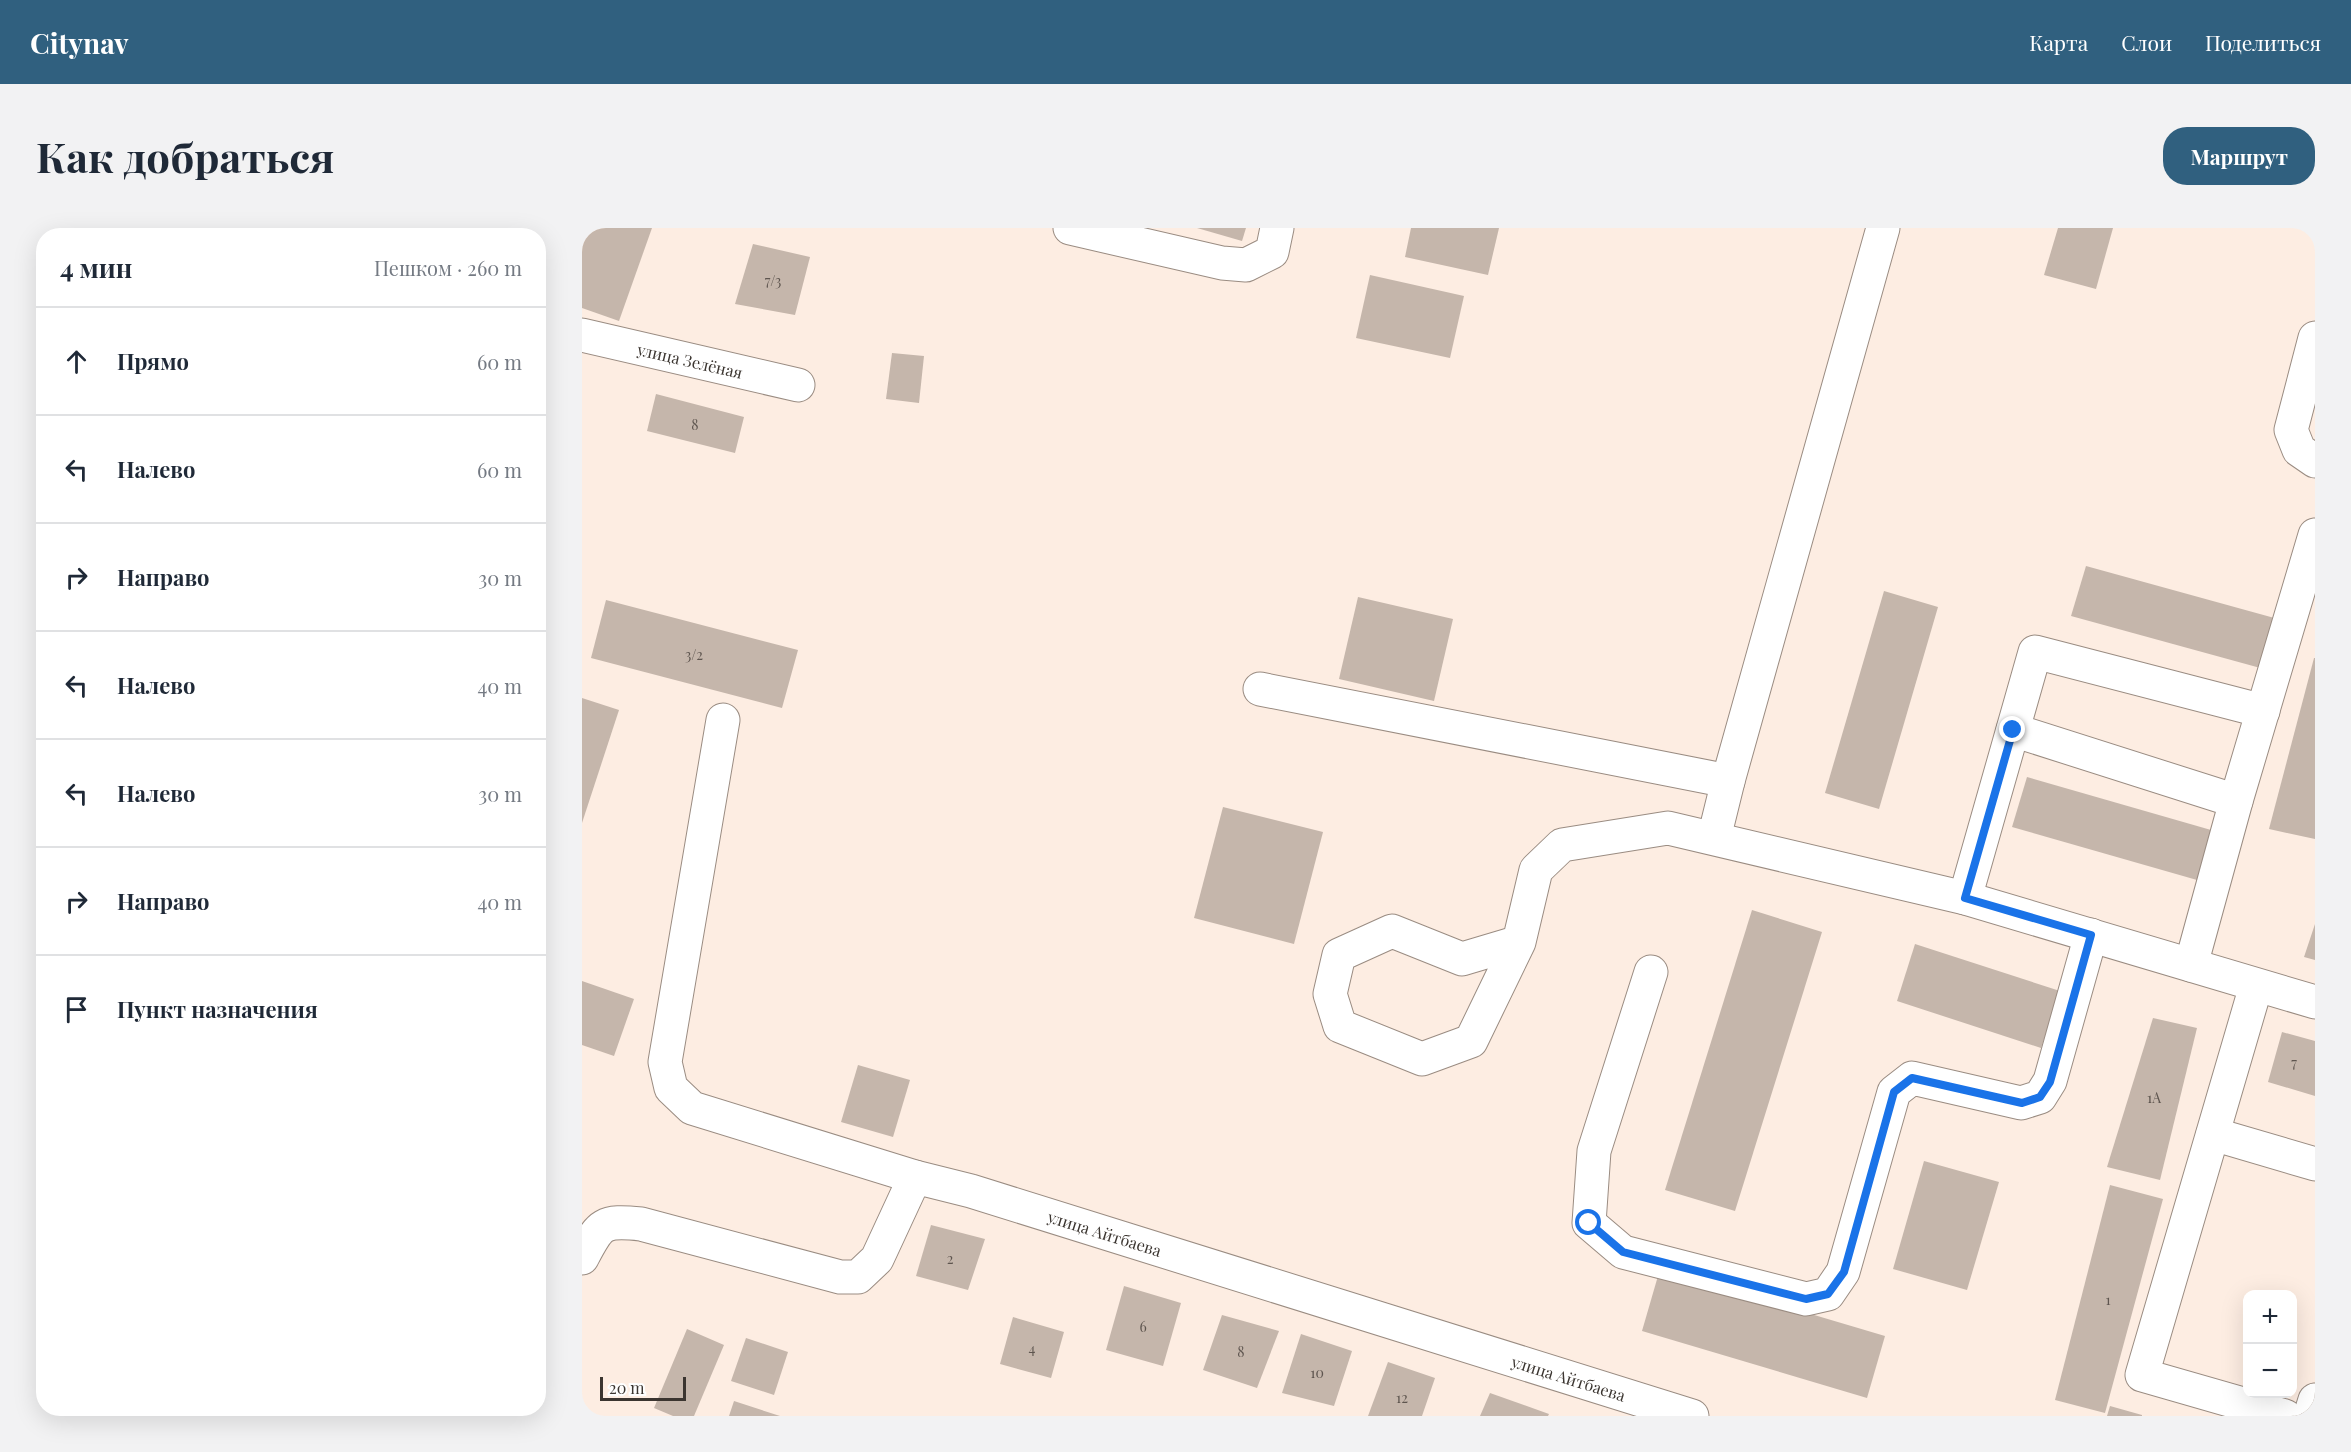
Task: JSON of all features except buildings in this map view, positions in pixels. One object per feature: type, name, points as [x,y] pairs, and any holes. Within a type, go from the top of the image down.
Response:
[{"type":"street","points":[[1070,228],[1130,234],[1222,263],[1246,265],[1272,252],[1277,228]]},
{"type":"street","points":[[1714,838],[1883,228]]},
{"type":"street","name":"улица Зелёная","points":[[582,335],[798,385]]},
{"type":"street","points":[[2315,338],[2292,430],[2299,450],[2315,461]]},
{"type":"street","points":[[2191,965],[2236,801],[2315,535]]},
{"type":"street","points":[[1965,898],[2035,652],[2263,711]]},
{"type":"street","points":[[1260,689],[1728,781]]},
{"type":"street","name":"улица Айтбаева","points":[[723,720],[665,1062],[671,1088],[692,1108],[915,1177],[971,1191],[1692,1416]]},
{"type":"street","points":[[2013,730],[2236,801]]},
{"type":"street","points":[[1518,942],[1462,959],[1392,931],[1339,955],[1330,994],[1340,1026],[1422,1059],[1471,1041],[1518,942],[1536,870],[1562,845],[1668,828],[1965,898],[2315,1002]]},
{"type":"street","points":[[1651,972],[1594,1151],[1589,1223],[1623,1252],[1806,1299],[1828,1294],[1844,1272],[1894,1092],[1912,1078],[2022,1103],[2040,1097],[2050,1082],[2091,935]]},
{"type":"street","points":[[2256,986],[2142,1375],[2285,1416]]},
{"type":"street","points":[[2213,1134],[2315,1164]]},
{"type":"street","points":[[582,1258],[597,1230],[613,1222],[640,1224],[840,1276],[858,1277],[877,1258],[915,1177]]},
{"type":"street","points":[[2310,1416],[2315,1400]]},
{"type":"route","points":[[1589,1223],[1623,1252],[1806,1299],[1828,1294],[1844,1272],[1894,1092],[1912,1078],[2022,1103],[2040,1097],[2050,1082],[2091,935],[1965,898],[2013,730]]}]
